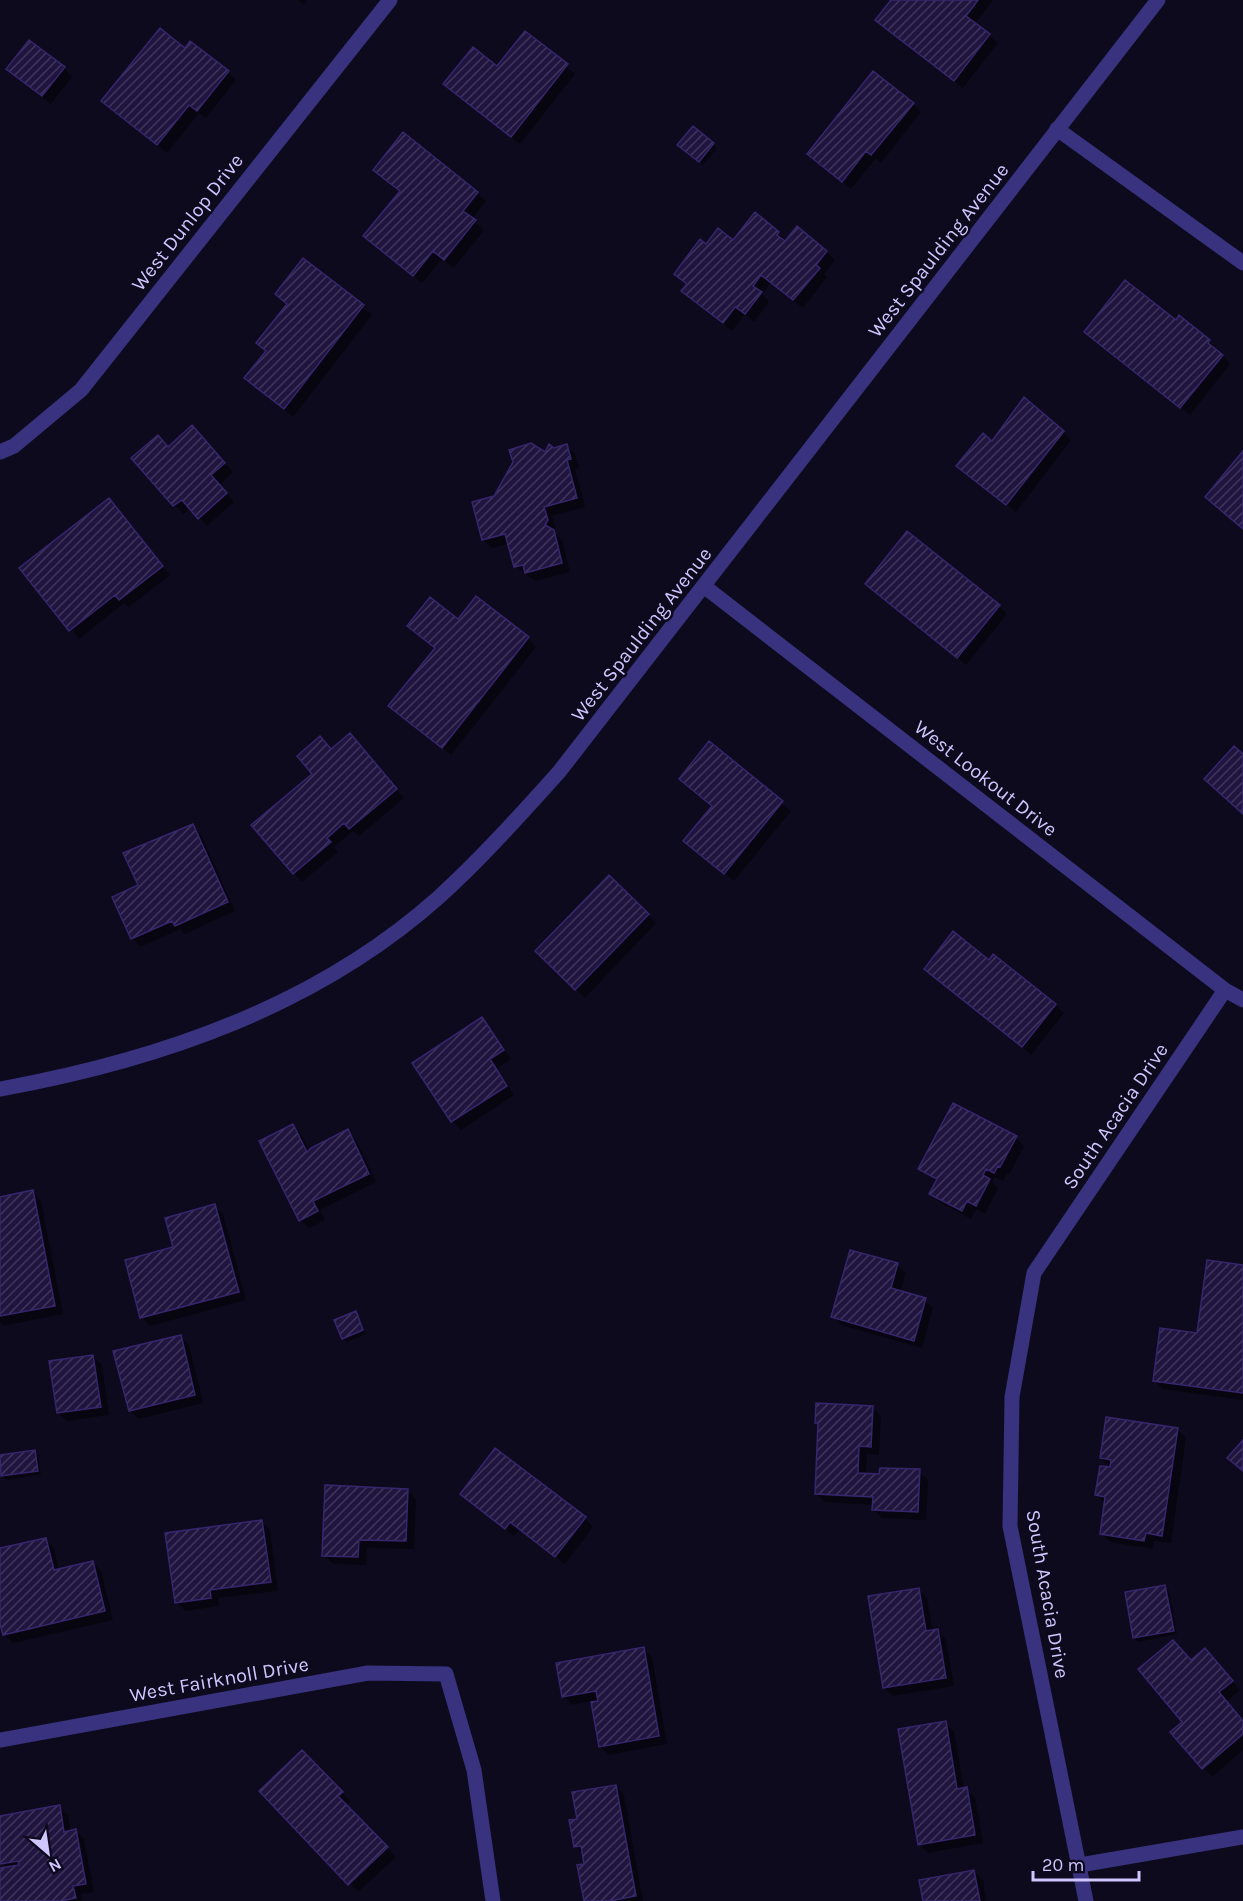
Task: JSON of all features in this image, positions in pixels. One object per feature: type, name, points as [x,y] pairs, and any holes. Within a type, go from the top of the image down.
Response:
[{"type":"street","name":"West Dunlop Drive","points":[[0,452],[14,446],[81,390],[390,0]]},
{"type":"street","name":"West Spaulding Avenue","points":[[0,1089],[114,1064],[254,1016],[315,986],[373,949],[439,897],[494,844],[559,772],[705,587],[1158,0]]},
{"type":"street","points":[[1057,129],[1243,263]]},
{"type":"street","name":"West Lookout Drive","points":[[705,587],[1225,990],[1243,1000]]},
{"type":"street","name":"South Acacia Drive","points":[[1086,1901],[1010,1526],[1012,1397],[1034,1273],[1225,990]]},
{"type":"street","name":"West Fairknoll Drive","points":[[0,1740],[368,1673],[446,1674],[474,1770],[493,1901]]},
{"type":"street","points":[[1080,1865],[1243,1837]]},
{"type":"building","points":[[891,0],[978,0],[966,16],[990,34],[954,81],[875,20]]},
{"type":"building","points":[[160,28],[185,48],[190,41],[229,71],[197,111],[189,105],[157,145],[101,101]]},
{"type":"building","points":[[525,31],[568,64],[511,137],[443,84],[473,47],[497,66]]},
{"type":"building","points":[[29,40],[65,67],[42,96],[6,69]]},
{"type":"building","points":[[873,71],[914,103],[871,155],[866,151],[842,182],[807,154]]},
{"type":"building","points":[[693,126],[714,143],[699,162],[677,145]]},
{"type":"building","points":[[403,132],[478,192],[463,211],[476,220],[444,260],[433,251],[413,276],[363,236],[400,191],[373,170]]},
{"type":"building","points":[[755,212],[779,232],[777,235],[785,241],[797,226],[827,251],[816,265],[820,268],[793,300],[761,275],[753,286],[762,292],[745,314],[735,307],[723,323],[681,291],[687,284],[674,274],[700,239],[706,244],[718,228],[733,240]]},
{"type":"building","points":[[303,258],[364,305],[284,409],[244,378],[266,351],[256,343],[287,304],[275,294]]},
{"type":"building","points":[[1125,280],[1176,320],[1179,315],[1210,340],[1208,343],[1223,355],[1180,408],[1084,332]]},
{"type":"building","points":[[1024,397],[1064,431],[1006,505],[956,466],[983,433],[992,441]]},
{"type":"building","points":[[192,425],[225,463],[211,475],[227,493],[198,519],[182,500],[173,506],[131,458],[158,435],[168,447]]},
{"type":"building","points":[[531,443],[545,452],[549,444],[554,448],[567,444],[571,459],[567,460],[577,498],[544,507],[548,520],[545,525],[554,530],[562,563],[525,573],[523,565],[514,567],[505,534],[482,540],[472,502],[494,496],[513,462],[509,450]]},
{"type":"building","points":[[1243,451],[1243,529],[1205,497]]},
{"type":"building","points":[[109,498],[163,566],[119,600],[115,595],[69,631],[19,568]]},
{"type":"building","points":[[907,531],[1000,605],[957,658],[865,584]]},
{"type":"building","points":[[476,596],[529,637],[442,748],[388,706],[435,648],[407,626],[430,597],[458,619]]},
{"type":"building","points":[[350,733],[397,789],[349,829],[344,823],[327,838],[331,842],[293,874],[251,825],[312,774],[297,756],[320,736],[331,749]]},
{"type":"building","points":[[709,741],[783,801],[724,874],[683,841],[712,806],[679,779]]},
{"type":"building","points":[[1234,746],[1243,754],[1243,814],[1204,779]]},
{"type":"building","points":[[193,824],[228,902],[175,926],[172,921],[131,939],[112,897],[138,885],[123,853]]},
{"type":"building","points":[[609,875],[649,914],[575,990],[535,951]]},
{"type":"building","points":[[953,931],[989,960],[993,954],[1056,1004],[1022,1047],[924,969]]},
{"type":"building","points":[[482,1017],[504,1050],[490,1059],[507,1086],[451,1122],[412,1063]]},
{"type":"building","points":[[953,1103],[1017,1136],[1000,1167],[998,1166],[994,1173],[986,1169],[983,1175],[990,1179],[976,1206],[967,1201],[962,1211],[929,1194],[937,1179],[918,1169]]},
{"type":"building","points":[[293,1124],[307,1152],[348,1129],[369,1174],[313,1201],[318,1211],[299,1221],[259,1141]]},
{"type":"building","points":[[33,1190],[55,1306],[0,1316],[0,1197]]},
{"type":"building","points":[[215,1204],[239,1292],[140,1318],[125,1260],[173,1247],[165,1218]]},
{"type":"building","points":[[850,1250],[898,1263],[891,1288],[926,1298],[914,1341],[831,1317]]},
{"type":"building","points":[[1207,1260],[1243,1265],[1243,1393],[1153,1381],[1160,1328],[1197,1333]]},
{"type":"building","points":[[356,1311],[363,1330],[342,1339],[334,1320]]},
{"type":"building","points":[[181,1335],[195,1395],[129,1411],[113,1351]]},
{"type":"building","points":[[93,1355],[101,1407],[57,1413],[49,1361]]},
{"type":"building","points":[[816,1403],[873,1406],[871,1447],[859,1446],[858,1473],[879,1474],[880,1468],[920,1469],[918,1512],[872,1510],[873,1497],[815,1494],[818,1423],[815,1423]]},
{"type":"building","points":[[1106,1417],[1178,1428],[1162,1536],[1146,1533],[1144,1541],[1100,1534],[1105,1497],[1095,1495],[1100,1466],[1110,1467],[1111,1460],[1100,1458]]},
{"type":"building","points":[[1243,1440],[1243,1471],[1227,1458]]},
{"type":"building","points":[[495,1448],[586,1517],[555,1557],[510,1522],[505,1529],[460,1494]]},
{"type":"building","points":[[35,1450],[38,1471],[1,1476],[0,1455]]},
{"type":"building","points":[[325,1485],[408,1489],[406,1541],[359,1540],[358,1557],[322,1556]]},
{"type":"building","points":[[262,1520],[271,1582],[210,1590],[211,1598],[175,1603],[165,1533]]},
{"type":"building","points":[[46,1538],[54,1570],[93,1561],[105,1611],[3,1635],[0,1624],[0,1548]]},
{"type":"building","points":[[1165,1585],[1174,1631],[1133,1638],[1125,1592]]},
{"type":"building","points":[[919,1588],[926,1631],[938,1629],[946,1678],[883,1688],[868,1596]]},
{"type":"building","points":[[1173,1640],[1191,1660],[1205,1648],[1233,1681],[1219,1692],[1243,1721],[1243,1734],[1202,1769],[1170,1732],[1182,1722],[1138,1669]]},
{"type":"building","points":[[644,1647],[659,1736],[599,1747],[591,1702],[598,1701],[596,1691],[562,1697],[556,1663]]},
{"type":"building","points":[[946,1721],[957,1789],[967,1787],[975,1835],[918,1845],[898,1729]]},
{"type":"building","points":[[302,1750],[343,1792],[338,1796],[388,1847],[348,1885],[259,1791]]},
{"type":"building","points":[[616,1785],[636,1896],[610,1901],[584,1901],[577,1865],[584,1864],[581,1846],[574,1847],[569,1820],[577,1819],[572,1792]]},
{"type":"building","points":[[60,1805],[64,1832],[76,1829],[86,1884],[73,1886],[76,1898],[61,1901],[0,1901],[0,1868],[19,1865],[18,1861],[0,1864],[0,1816]]},
{"type":"building","points":[[974,1870],[980,1901],[923,1901],[919,1880]]}]
